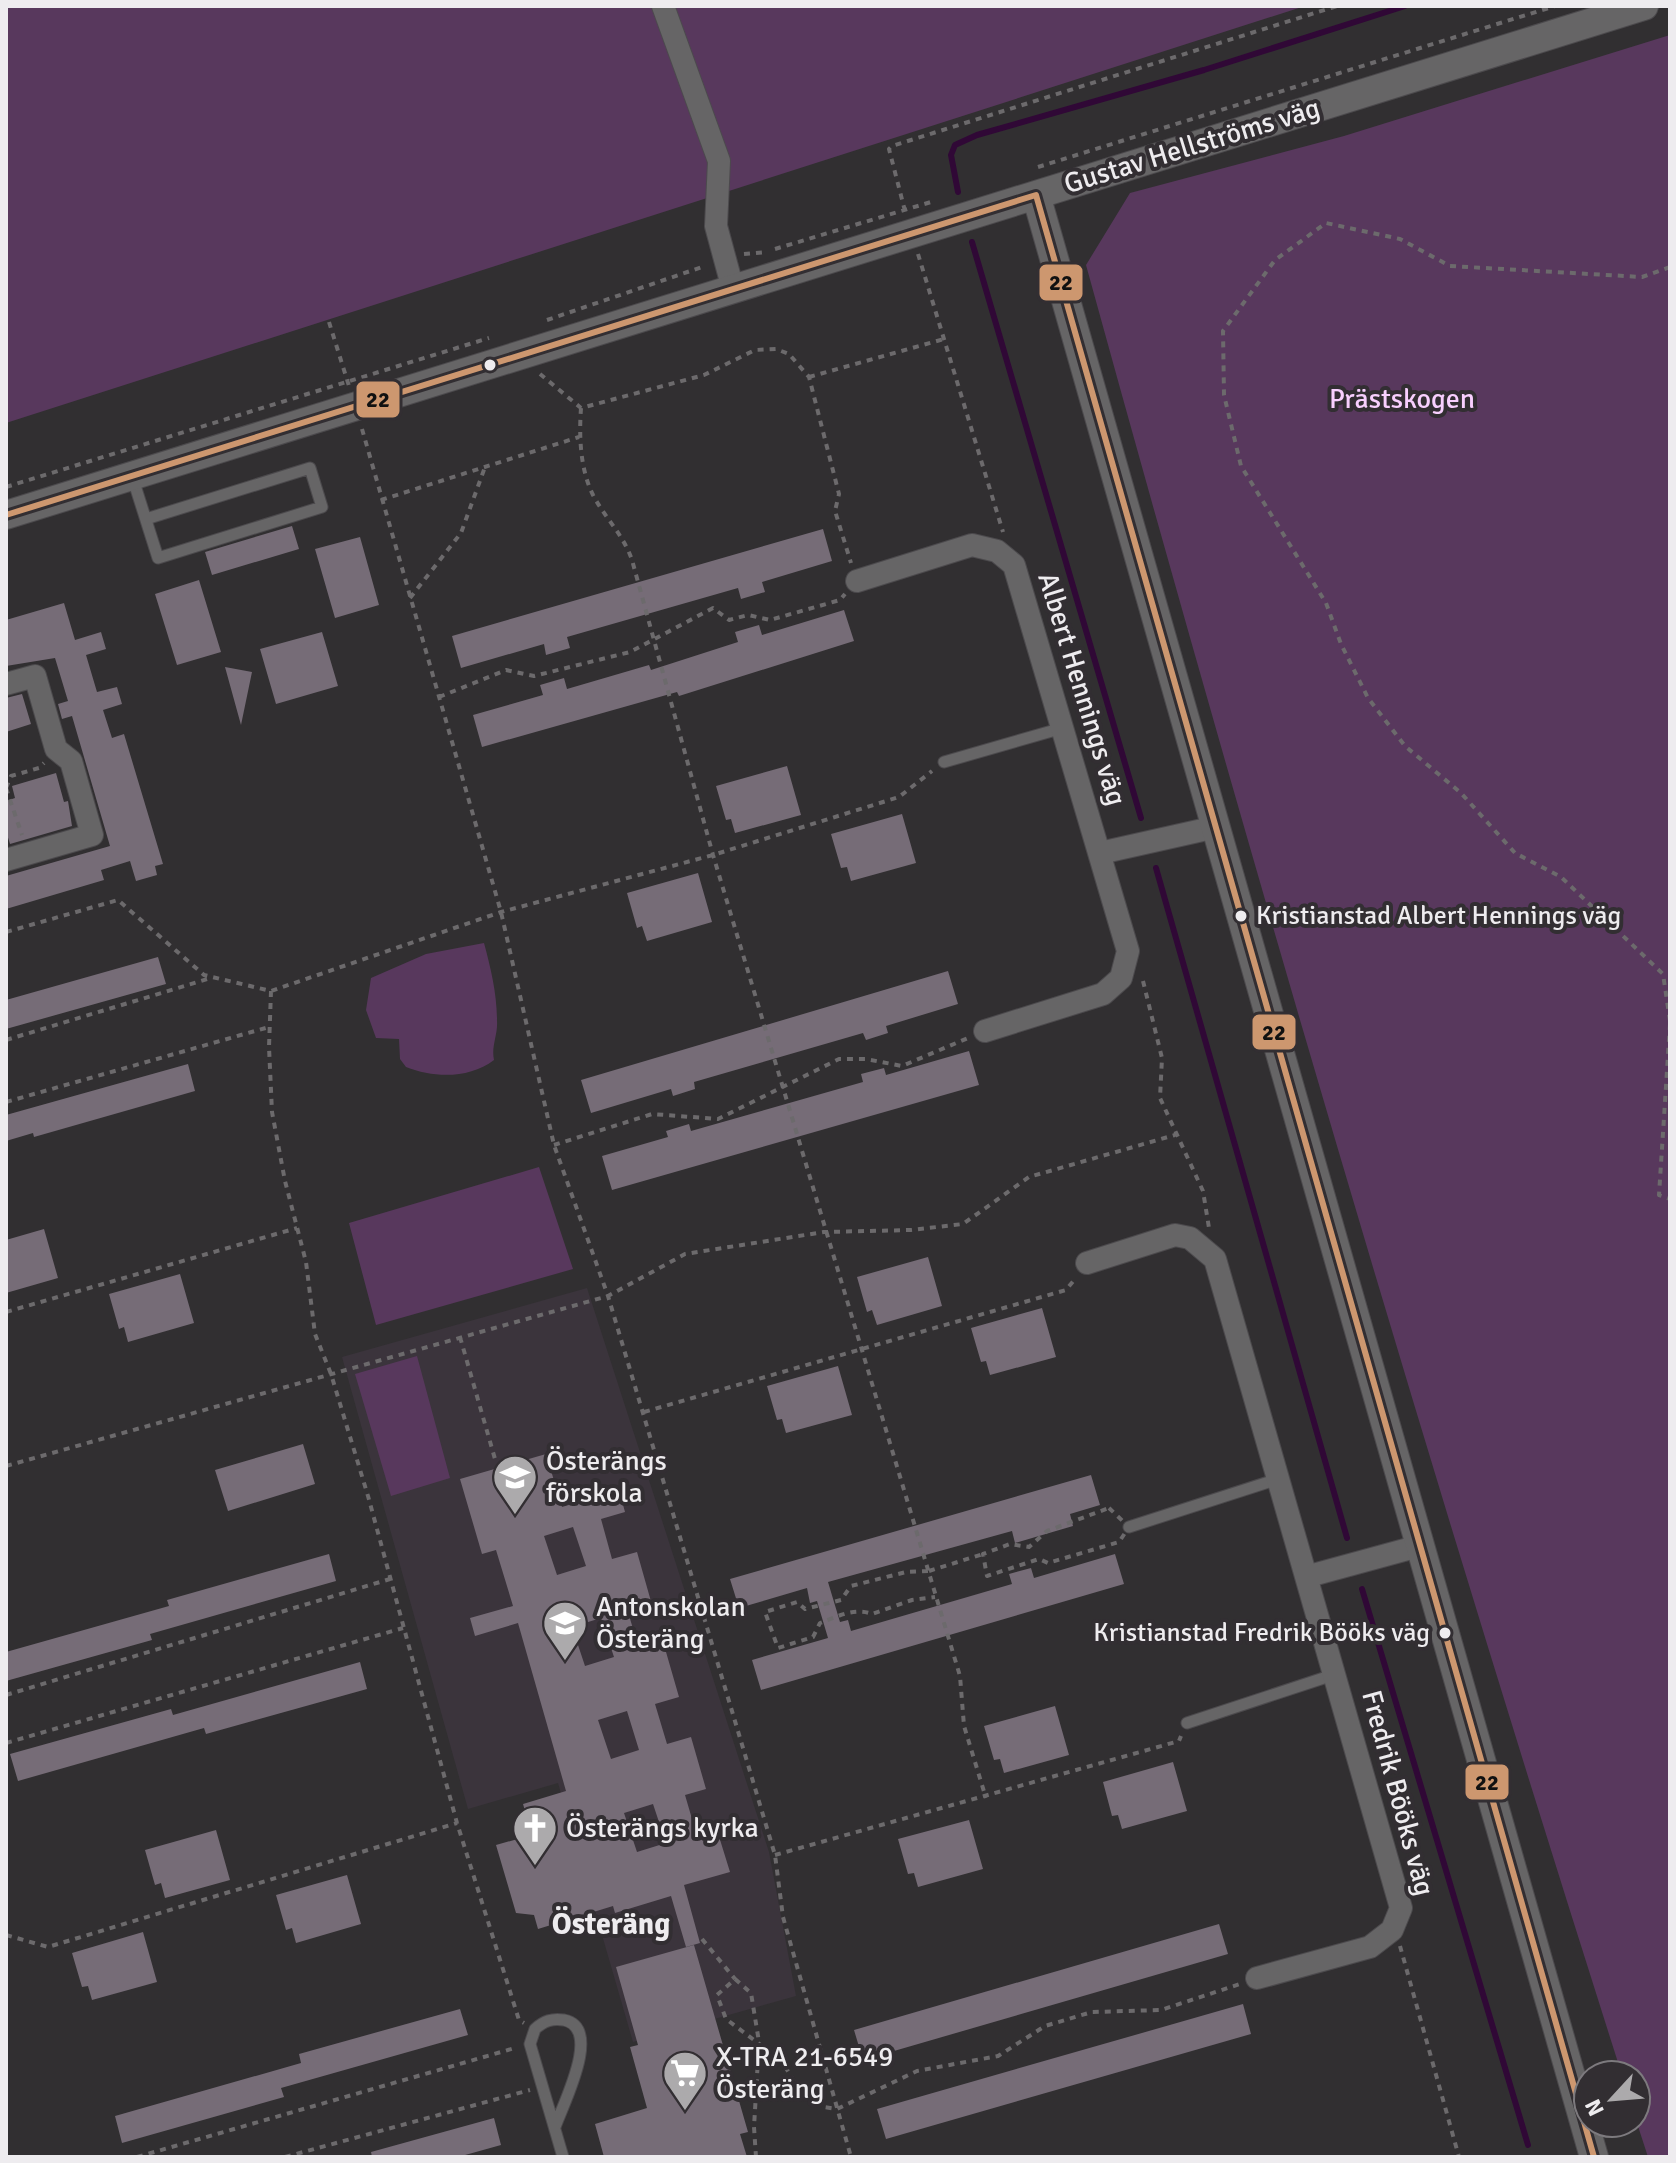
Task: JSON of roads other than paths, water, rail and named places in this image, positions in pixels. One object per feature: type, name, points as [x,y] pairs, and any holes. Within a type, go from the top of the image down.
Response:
[{"type":"street","points":[[663,6],[719,161],[716,226],[733,289]]},
{"type":"street","name":"Gustav Hellströms väg","points":[[6,515],[132,475],[352,394],[733,289],[908,221],[1644,6]]},
{"type":"street","points":[[1035,182],[1594,2157]]},
{"type":"street","name":"Albert Hennings väg","points":[[857,581],[972,545],[997,551],[1014,565],[1059,729],[1128,951],[1121,978],[1103,994],[985,1031]]},
{"type":"street","points":[[6,684],[35,676],[56,749],[71,761],[92,835],[17,857]]},
{"type":"street","points":[[1100,853],[1216,827]]},
{"type":"street","name":"Fredrik Bööks väg","points":[[1087,1263],[1175,1235],[1190,1238],[1215,1259],[1309,1576],[1401,1908],[1392,1930],[1370,1947],[1257,1978]]},
{"type":"street","points":[[1309,1576],[1419,1546]]},
{"type":"lane","points":[[132,475],[158,558],[322,507],[310,468],[146,519]]},
{"type":"lane","points":[[944,762],[1059,729]]},
{"type":"lane","points":[[1129,1527],[1278,1479]]},
{"type":"lane","points":[[1187,1723],[1336,1674]]},
{"type":"lane","points":[[555,2127],[583,2050],[583,2038],[573,2022],[562,2019],[544,2022],[535,2029],[530,2044],[563,2157]]},
{"type":"waterway","points":[[958,192],[951,155],[955,145],[977,135],[1204,70],[1405,6]]},
{"type":"waterway","points":[[972,242],[1141,818]]},
{"type":"waterway","points":[[1156,868],[1347,1538]]},
{"type":"waterway","points":[[1362,1589],[1528,2145]]},
{"type":"place","name":"Kristianstad Albert Hennings väg","points":[[1241,916]]},
{"type":"place","name":"Österängs förskola","points":[[515,1516]]},
{"type":"place","name":"Kristianstad Fredrik Bööks väg","points":[[1445,1633]]},
{"type":"place","name":"Antonskolan Österäng","points":[[565,1662]]},
{"type":"place","name":"Österängs kyrka","points":[[535,1867]]},
{"type":"place","name":"X-TRA 21-6549 Österäng","points":[[685,2112]]},
{"type":"district","name":"Österäng","points":[[611,1924]]},
{"type":"park label","name":"Prästskogen","points":[[1402,399]]}]
